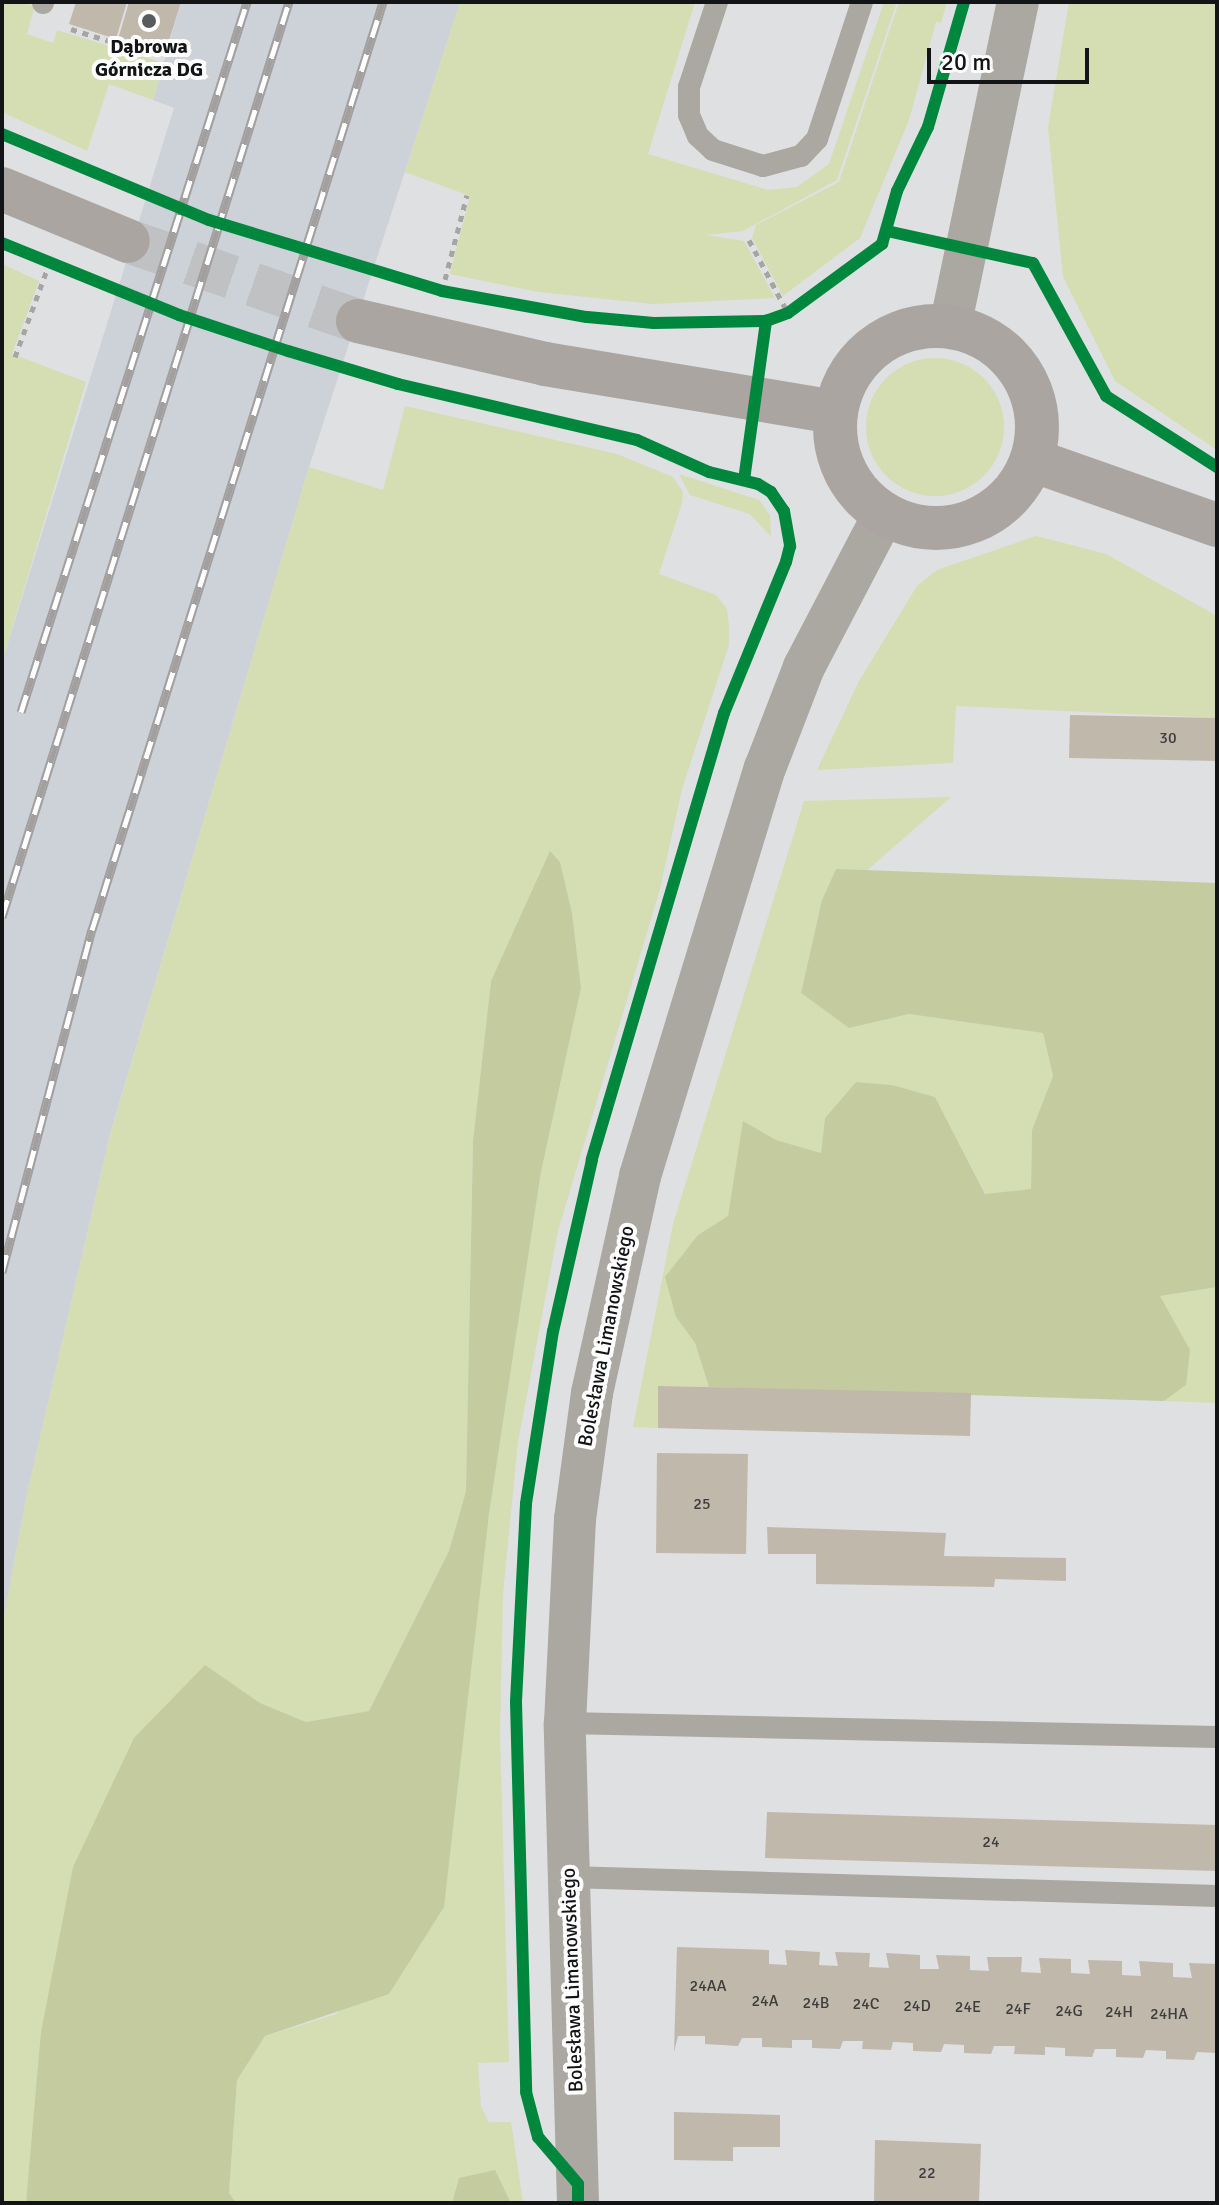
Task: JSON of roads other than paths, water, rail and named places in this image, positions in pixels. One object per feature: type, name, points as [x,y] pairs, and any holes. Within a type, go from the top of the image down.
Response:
[{"type":"street","points":[[950,327],[1018,2]]},
{"type":"street","points":[[2,189],[128,241]]},
{"type":"street","points":[[358,321],[545,364],[836,412]]},
{"type":"street","points":[[918,327],[950,327],[989,340],[1024,377],[1038,422],[1032,460],[1011,496],[972,523],[925,529],[884,514],[864,499],[843,469],[836,412],[851,372],[884,340],[918,327]]},
{"type":"street","points":[[1032,460],[1217,525]]},
{"type":"street","name":"Bolesława Limanowskiego","points":[[578,2203],[565,1723],[581,1465],[602,1338],[631,1209],[787,708],[884,514]]},
{"type":"lane","points":[[717,2],[687,95],[689,115],[698,136],[713,150],[763,166],[801,156],[817,139],[862,2]]},
{"type":"lane","points":[[565,1723],[1217,1737]]},
{"type":"lane","points":[[569,1877],[1217,1896]]},
{"type":"tunnel","points":[[128,241],[358,321]]},
{"type":"railway","points":[[21,712],[247,2]]},
{"type":"railway","points":[[2,917],[289,2]]},
{"type":"railway","points":[[2,1272],[92,930],[383,2]]},
{"type":"place","name":"Dąbrowa Górnicza DG","points":[[149,21]]}]
